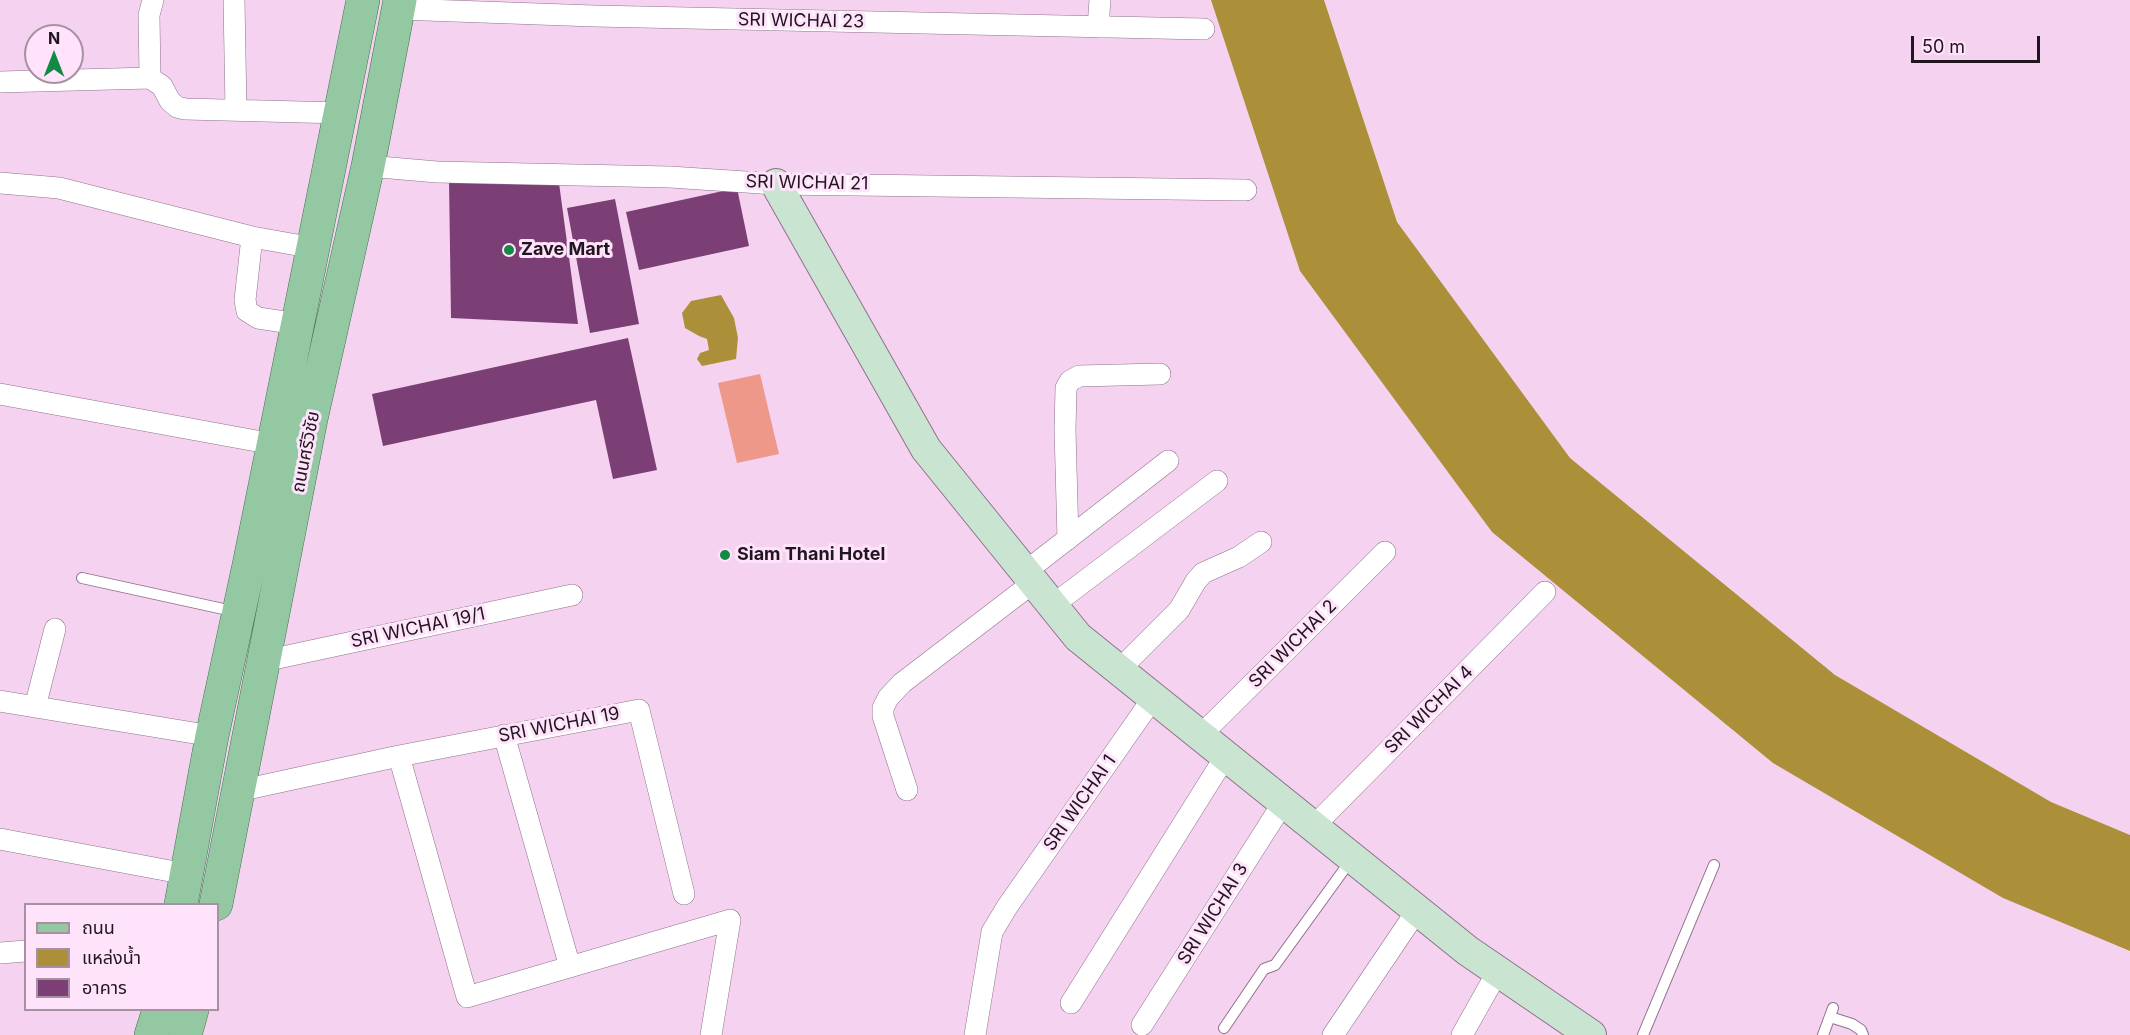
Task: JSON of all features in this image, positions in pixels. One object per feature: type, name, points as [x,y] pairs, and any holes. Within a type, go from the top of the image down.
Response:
[{"type":"main road","name":"ถนนศรีวิชัย","points":[[183,889],[212,736],[249,565],[363,0]]},
{"type":"main road","name":"ถนนศรีวิชัย","points":[[216,903],[311,419],[368,166],[399,4]]},
{"type":"main road","points":[[279,413],[285,429],[292,432],[300,432],[311,419]]},
{"type":"main road","points":[[249,565],[258,554],[265,552],[276,555],[283,571]]},
{"type":"main road","points":[[151,1035],[159,1011]]},
{"type":"main road","points":[[185,1035],[192,1011]]},
{"type":"street","points":[[150,78],[149,15],[153,0]]},
{"type":"street","points":[[234,0],[236,110]]},
{"type":"street","points":[[1098,27],[1100,0]]},
{"type":"street","name":"SRI WICHAI 23","points":[[399,4],[594,16],[1204,29]]},
{"type":"street","points":[[0,82],[150,78],[162,86],[170,101],[177,107],[185,109],[341,113]]},
{"type":"street","name":"SRI WICHAI 21","points":[[368,166],[437,172],[670,177],[776,184],[1246,190]]},
{"type":"street","points":[[0,183],[58,188],[252,237],[314,248]]},
{"type":"street","points":[[776,184],[926,449],[1078,637],[1468,951],[1591,1035]]},
{"type":"street","points":[[252,237],[244,300],[247,311],[258,318],[298,324]]},
{"type":"street","points":[[1068,539],[1066,388],[1070,381],[1079,376],[1160,374]]},
{"type":"street","points":[[0,394],[273,444]]},
{"type":"street","points":[[907,790],[883,716],[882,708],[888,698],[902,683],[1029,577],[1068,539],[1168,461]]},
{"type":"street","points":[[1053,605],[1216,481]]},
{"type":"street","points":[[1119,670],[1179,610],[1203,573],[1239,557],[1261,542]]},
{"type":"street","name":"SRI WICHAI 2","points":[[1200,736],[1385,552]]},
{"type":"street","name":"SRI WICHAI 4","points":[[1314,827],[1545,592]]},
{"type":"street","name":"SRI WICHAI 19/1","points":[[264,660],[572,596]]},
{"type":"street","points":[[35,707],[55,629]]},
{"type":"street","name":"SRI WICHAI 1","points":[[975,1035],[992,932],[1007,907],[1153,698]]},
{"type":"street","points":[[0,701],[212,736]]},
{"type":"street","name":"SRI WICHAI 19","points":[[238,791],[399,756],[639,710],[684,894]]},
{"type":"street","points":[[504,735],[570,967]]},
{"type":"street","points":[[399,756],[467,997],[730,920],[711,1035]]},
{"type":"street","points":[[1071,1003],[1225,757]]},
{"type":"street","name":"SRI WICHAI 3","points":[[1142,1024],[1283,803]]},
{"type":"street","points":[[0,839],[183,889]]},
{"type":"street","points":[[1333,1035],[1418,909]]},
{"type":"street","points":[[0,953],[24,951]]},
{"type":"street","points":[[1462,1035],[1498,971]]},
{"type":"lane","points":[[82,578],[238,612]]},
{"type":"lane","points":[[1224,1028],[1264,969],[1275,965],[1352,859]]},
{"type":"lane","points":[[1643,1035],[1714,865]]},
{"type":"lane","points":[[1823,1035],[1832,1012],[1861,1030],[1863,1035]]},
{"type":"shaded area","points":[[760,374],[779,454],[737,463],[718,383]]},
{"type":"water","points":[[1211,0],[1324,0],[1397,222],[1570,458],[1835,675],[2051,802],[2130,835],[2130,951],[2003,898],[1773,763],[1492,532],[1300,271]]},
{"type":"water","points":[[721,295],[734,318],[738,338],[736,359],[702,366],[697,359],[700,353],[709,350],[707,339],[685,328],[682,313],[691,301]]},
{"type":"building","name":"Zave Mart","points":[[449,180],[559,183],[578,324],[451,318]]},
{"type":"building","points":[[737,188],[749,246],[639,270],[626,212]]},
{"type":"building","points":[[615,199],[639,324],[590,333],[567,208]]},
{"type":"building","points":[[628,338],[657,470],[613,479],[596,400],[383,446],[372,394]]},
{"type":"place","name":"Zave Mart","points":[[509,250]]},
{"type":"place","name":"Siam Thani Hotel","points":[[725,555]]}]
